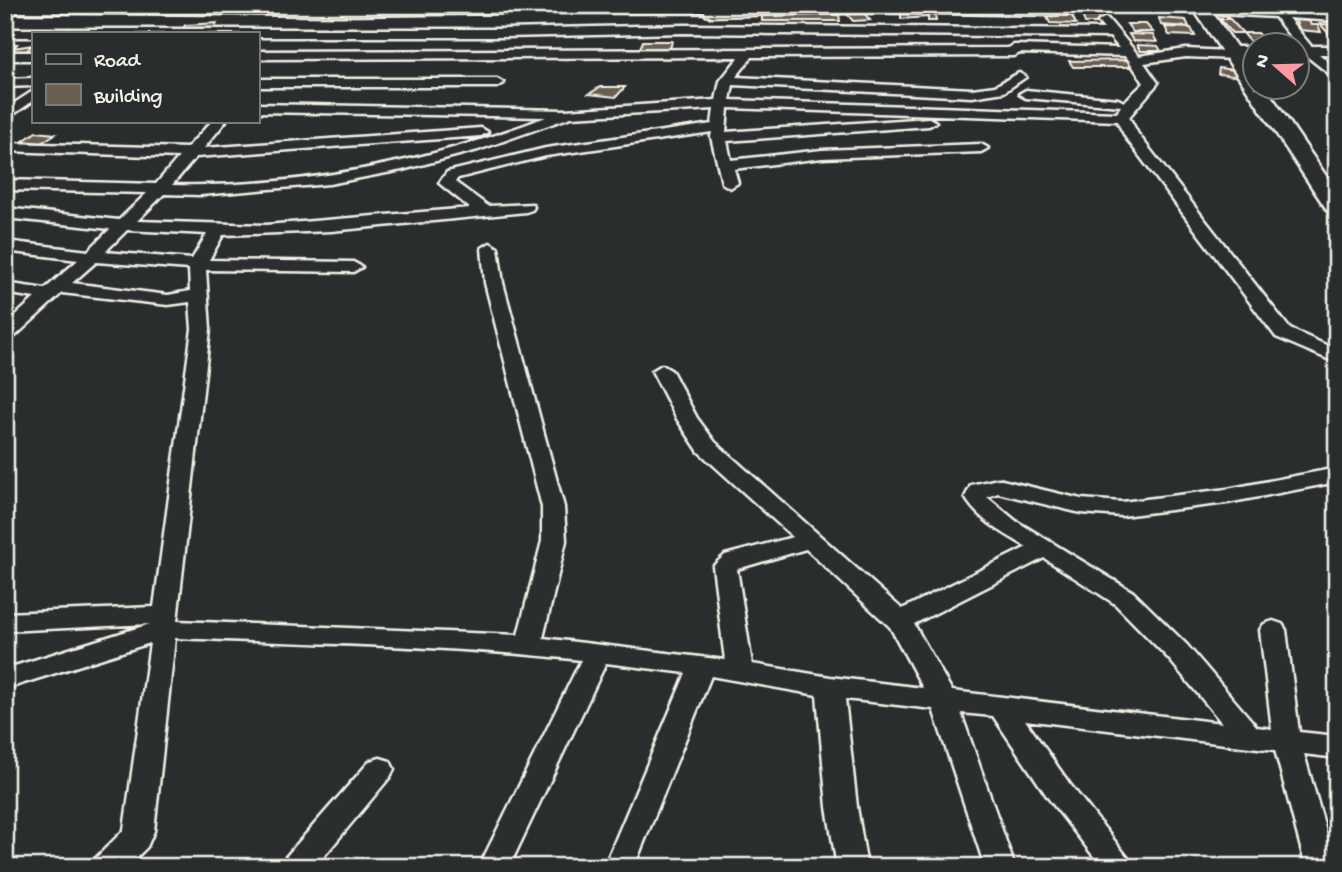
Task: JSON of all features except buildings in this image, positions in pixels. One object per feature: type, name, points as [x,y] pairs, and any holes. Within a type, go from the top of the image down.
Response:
[{"type":"street","points":[[5,8],[1131,6],[1275,10],[1337,17]]},
{"type":"street","points":[[259,108],[569,113],[722,104],[1009,112],[1125,110],[1151,86],[1133,56],[1094,7]]},
{"type":"street","points":[[1200,7],[1240,62]]},
{"type":"street","points":[[5,28],[31,8]]},
{"type":"street","points":[[259,79],[344,8]]},
{"type":"street","points":[[473,147],[494,110],[505,33],[515,8]]},
{"type":"street","points":[[708,8],[718,30],[720,53]]},
{"type":"street","points":[[997,8],[1014,51],[1019,77],[1037,112]]},
{"type":"street","points":[[1275,10],[1290,32]]},
{"type":"street","points":[[259,32],[1007,30],[1113,33]]},
{"type":"street","points":[[5,33],[32,33]]},
{"type":"street","points":[[1310,50],[1337,50]]},
{"type":"street","points":[[259,55],[1014,51],[1133,56],[1240,52]]},
{"type":"street","points":[[730,183],[718,132],[722,104],[727,81],[749,52]]},
{"type":"street","points":[[5,56],[32,56]]},
{"type":"street","points":[[1310,56],[1337,76]]},
{"type":"street","points":[[727,81],[972,93],[999,89],[1019,77]]},
{"type":"street","points":[[259,81],[497,83]]},
{"type":"street","points":[[5,83],[32,82]]},
{"type":"street","points":[[1026,94],[1125,110]]},
{"type":"street","points":[[7,113],[32,96]]},
{"type":"street","points":[[1267,102],[1337,208]]},
{"type":"street","points":[[1125,110],[1131,135],[1283,333],[1337,357]]},
{"type":"street","points":[[7,113],[32,112]]},
{"type":"street","points":[[485,211],[447,183],[452,175],[546,152],[718,132],[951,121],[1009,112]]},
{"type":"street","points":[[5,185],[158,191],[244,188],[329,179],[402,165],[473,147],[569,113]]},
{"type":"street","points":[[5,335],[90,258],[158,191],[218,122]]},
{"type":"street","points":[[5,147],[191,153],[481,132]]},
{"type":"street","points":[[726,165],[822,154],[981,148]]},
{"type":"street","points":[[5,213],[123,225],[218,229],[302,228],[526,207]]},
{"type":"street","points":[[107,867],[136,838],[139,831],[201,329],[197,265],[218,229]]},
{"type":"street","points":[[5,246],[90,258],[197,265],[353,267]]},
{"type":"street","points":[[490,248],[494,283],[553,507],[554,541],[528,645]]},
{"type":"street","points":[[5,288],[168,300],[199,295]]},
{"type":"street","points":[[663,371],[687,419],[706,447],[900,621],[943,700],[1000,867]]},
{"type":"street","points":[[1248,736],[1178,652],[1124,598],[1008,526],[976,497],[979,490],[998,486],[1081,506],[1122,509],[1227,496],[1337,475]]},
{"type":"street","points":[[740,671],[725,566],[733,561],[810,540]]},
{"type":"street","points":[[900,621],[1045,548]]},
{"type":"street","points":[[5,622],[165,622],[528,645],[702,665],[830,687],[1337,747]]},
{"type":"street","points":[[5,679],[165,622]]},
{"type":"street","points":[[1273,630],[1287,742],[1321,867]]},
{"type":"street","points":[[494,867],[597,654]]},
{"type":"street","points":[[619,867],[702,665]]},
{"type":"street","points":[[830,687],[852,867]]},
{"type":"street","points":[[1000,706],[1059,791],[1120,867]]},
{"type":"street","points":[[296,867],[380,769]]}]
